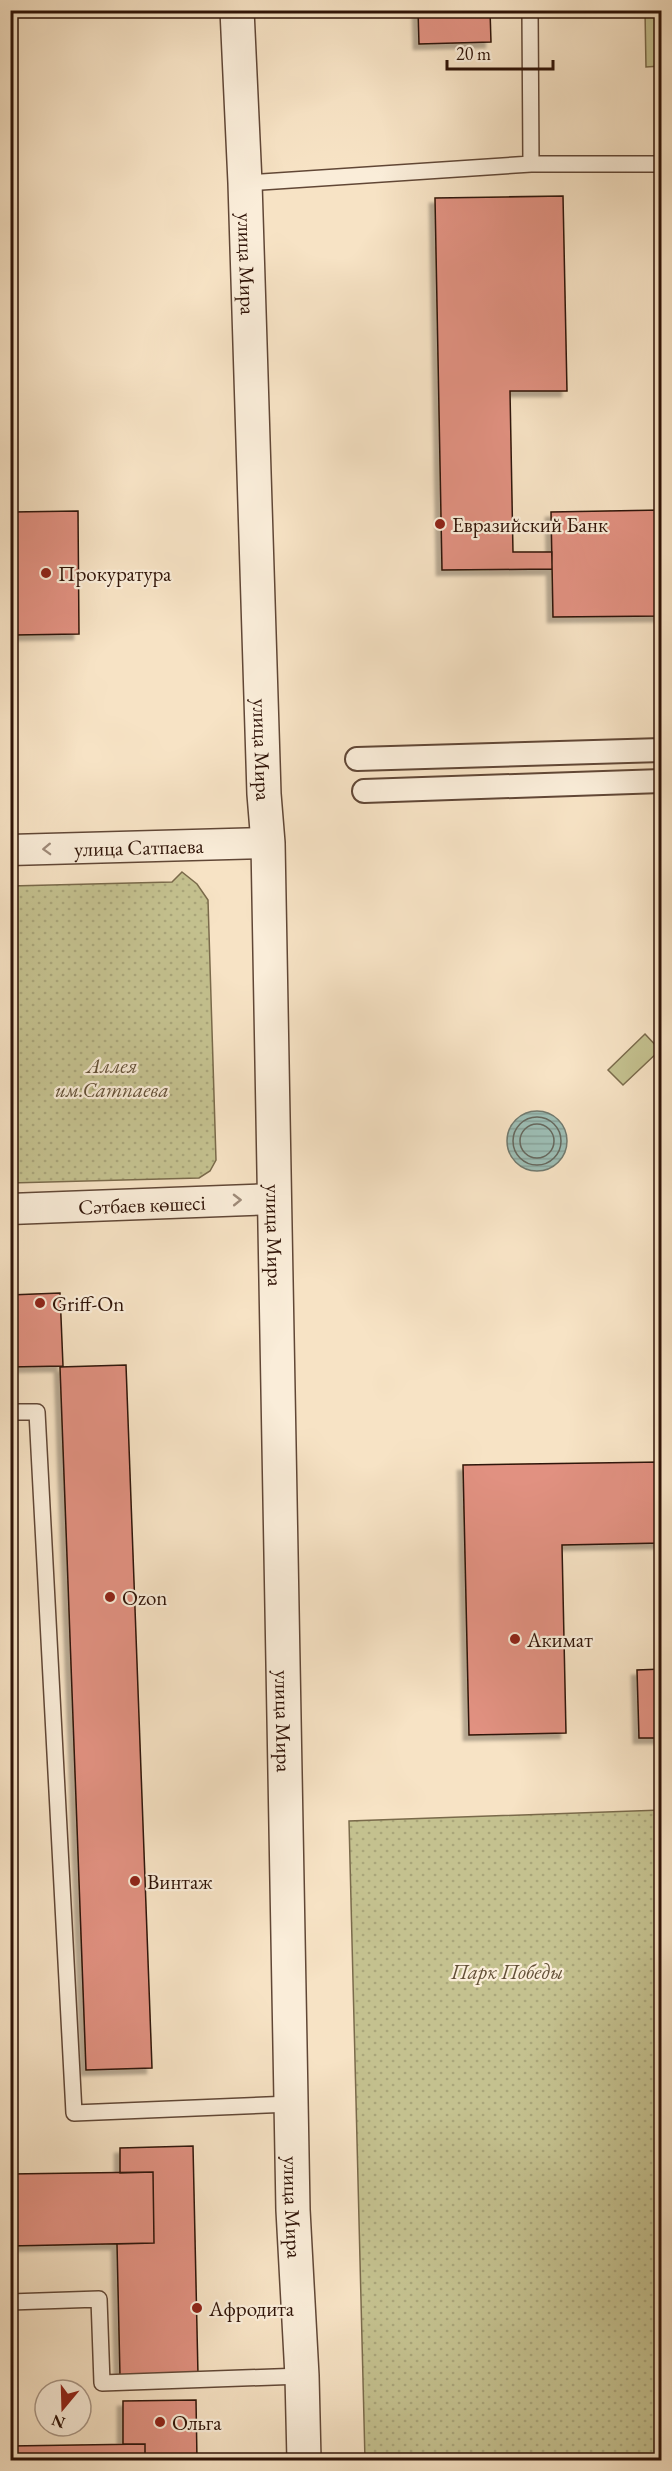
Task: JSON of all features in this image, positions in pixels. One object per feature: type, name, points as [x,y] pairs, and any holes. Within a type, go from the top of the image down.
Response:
[{"type":"street","name":"улица Мира","points":[[237,10],[245,183],[264,794],[268,843],[293,2210],[304,2460]]},
{"type":"street","points":[[357,759],[662,750]]},
{"type":"street","points":[[364,791],[662,781]]},
{"type":"street","name":"улица Сатпаева","points":[[10,850],[268,843]]},
{"type":"street","name":"Сәтбаев көшесі","points":[[10,1209],[274,1199]]},
{"type":"lane","points":[[530,10],[531,164]]},
{"type":"lane","points":[[245,183],[531,164],[662,164]]},
{"type":"lane","points":[[10,1412],[37,1412],[74,2113],[291,2104]]},
{"type":"lane","points":[[10,2302],[99,2299],[102,2383],[302,2376]]},
{"type":"green space","points":[[645,11],[661,11],[661,66],[646,67]]},
{"type":"green space","name":"Аллея им.Сатпаева","points":[[182,872],[197,884],[208,900],[216,1160],[210,1171],[199,1178],[11,1183],[11,886],[172,882]]},
{"type":"green space","points":[[645,1034],[660,1050],[623,1085],[608,1070]]},
{"type":"green space","name":"Парк Победы","points":[[661,1810],[661,2460],[365,2460],[349,1821]]},
{"type":"water","points":[[531,1111],[543,1111],[559,1119],[565,1129],[567,1141],[565,1153],[559,1163],[543,1171],[531,1171],[515,1163],[507,1147],[507,1135],[515,1119]]},
{"type":"building","points":[[418,10],[490,10],[491,42],[419,44]]},
{"type":"building","points":[[563,196],[567,391],[510,391],[513,552],[552,552],[552,569],[442,570],[435,198]]},
{"type":"building","points":[[662,510],[662,616],[553,617],[551,512]]},
{"type":"building","name":"Прокуратура","points":[[78,511],[79,634],[14,635],[12,512]]},
{"type":"building","points":[[60,1293],[63,1366],[10,1367],[10,1295]]},
{"type":"building","points":[[126,1365],[152,2068],[86,2070],[60,1367]]},
{"type":"building","name":"Акимат","points":[[662,1462],[662,1543],[562,1545],[566,1733],[469,1735],[463,1465]]},
{"type":"building","points":[[662,1669],[662,1738],[639,1738],[637,1670]]},
{"type":"building","points":[[193,2146],[198,2375],[120,2376],[117,2244],[154,2243],[153,2172],[120,2173],[120,2148]]},
{"type":"building","points":[[153,2172],[154,2243],[10,2246],[10,2174]]},
{"type":"building","name":"Ольга","points":[[196,2400],[197,2460],[145,2460],[145,2444],[123,2444],[123,2401]]},
{"type":"building","points":[[145,2444],[145,2460],[10,2460],[10,2446]]},
{"type":"place","name":"Евразийский Банк","points":[[440,524]]},
{"type":"place","name":"Прокуратура","points":[[46,573]]},
{"type":"place","name":"Griff-On","points":[[40,1303]]},
{"type":"place","name":"Ozon","points":[[110,1597]]},
{"type":"place","name":"Акимат","points":[[515,1639]]},
{"type":"place","name":"Винтаж","points":[[135,1881]]},
{"type":"place","name":"Афродита","points":[[197,2308]]},
{"type":"place","name":"Ольга","points":[[160,2422]]}]
